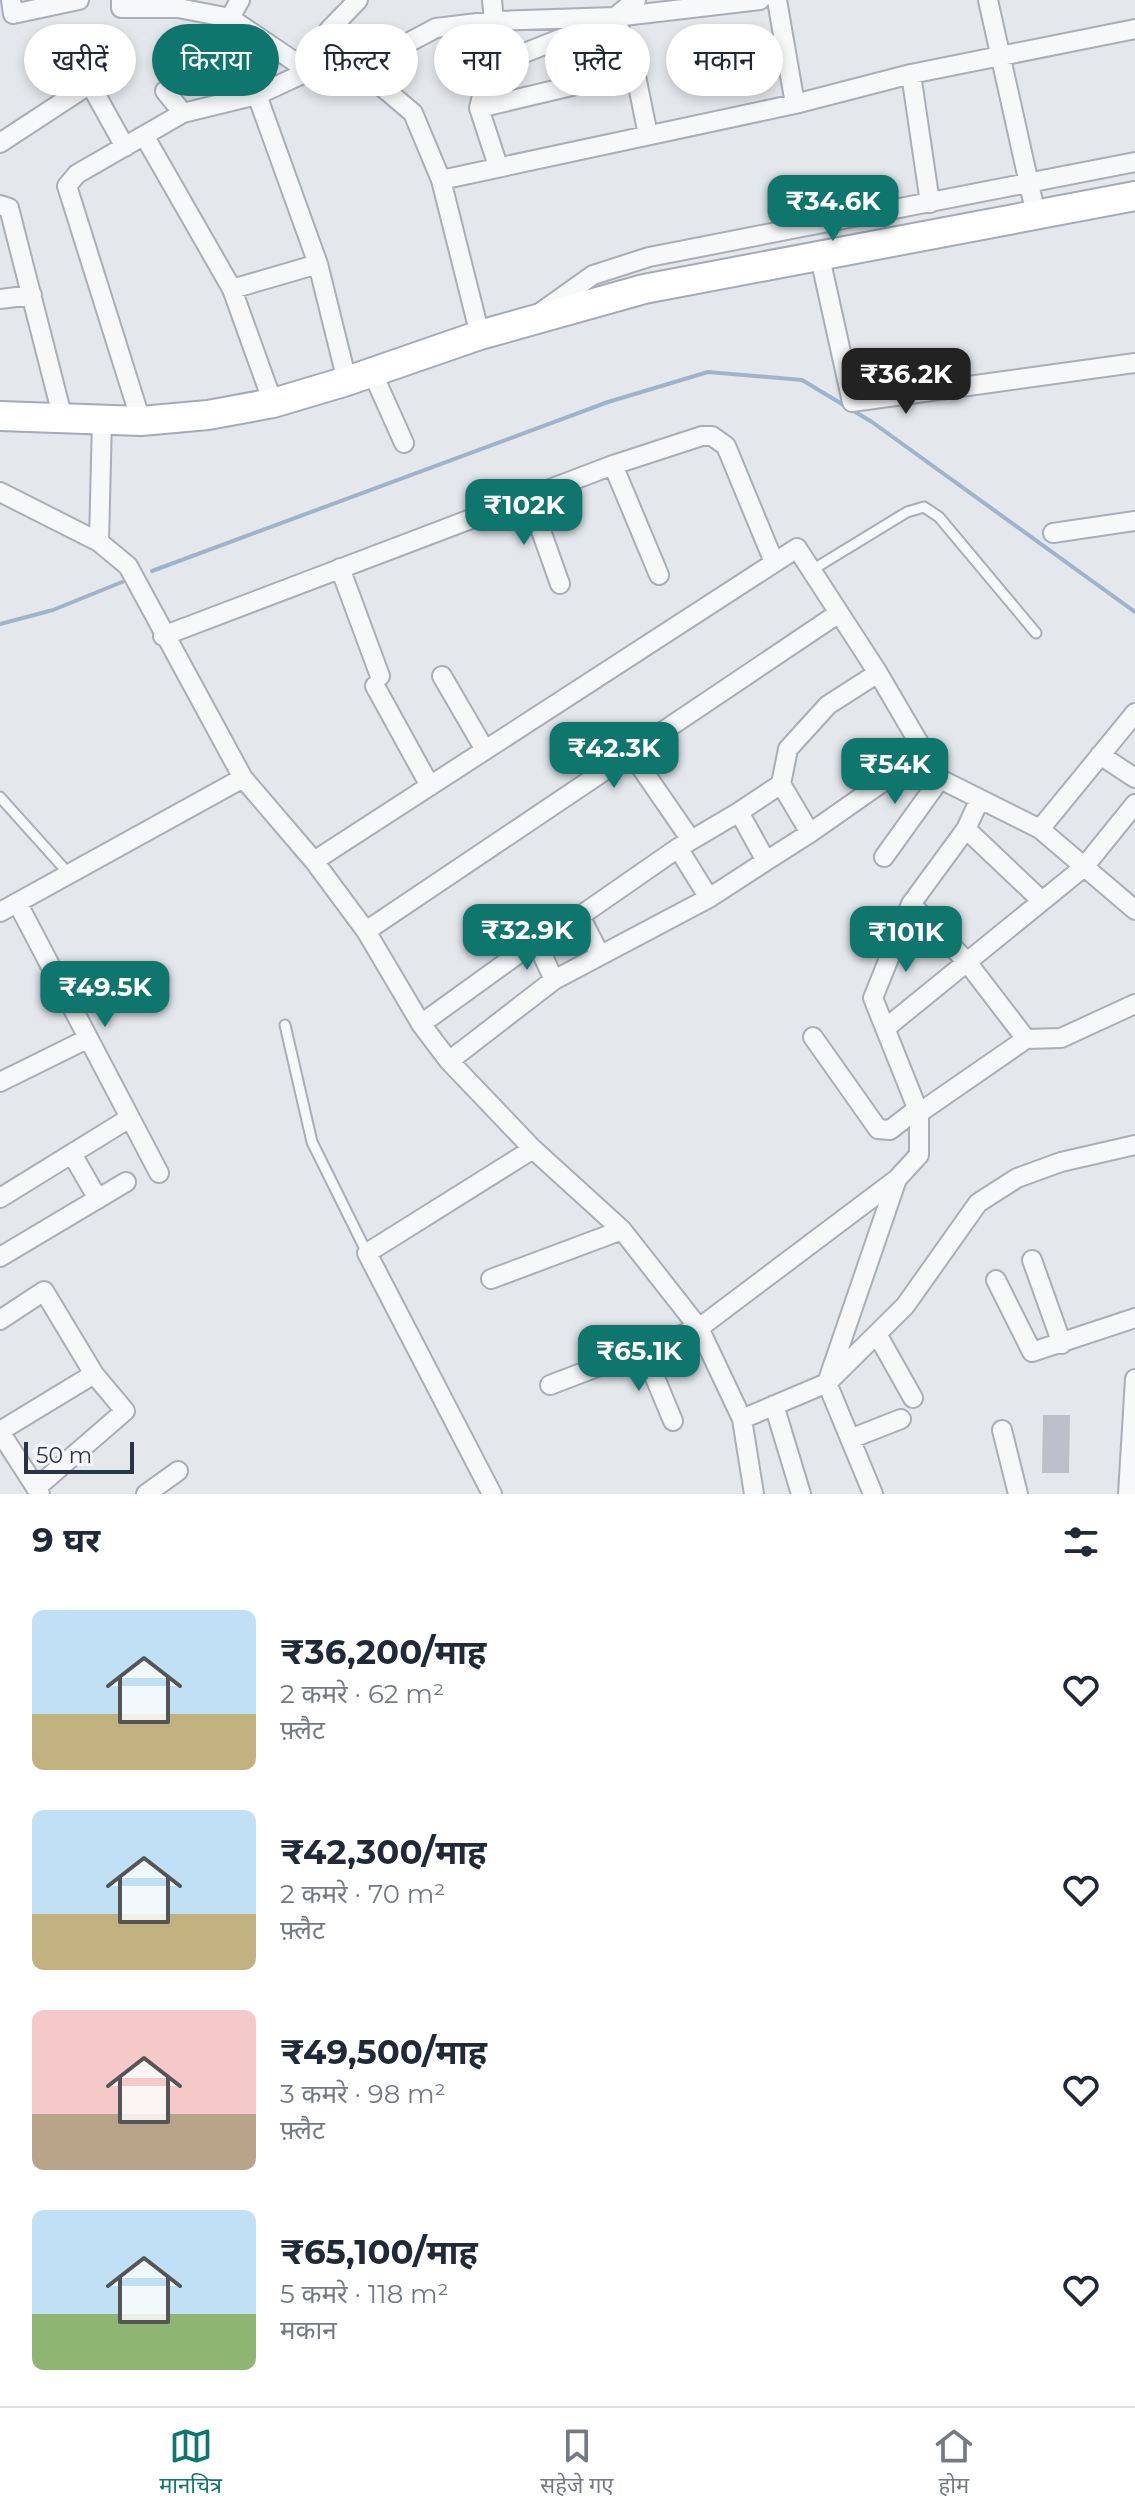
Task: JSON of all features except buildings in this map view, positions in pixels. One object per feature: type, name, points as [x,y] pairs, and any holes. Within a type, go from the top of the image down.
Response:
[{"type":"main road","points":[[0,416],[141,421],[208,415],[273,403],[360,378],[480,335],[644,289],[819,253],[1135,196]]},
{"type":"street","points":[[8,13],[79,0]]},
{"type":"street","points":[[121,0],[121,8],[179,4],[230,18],[295,62]]},
{"type":"street","points":[[230,18],[240,0]]},
{"type":"street","points":[[335,24],[358,0]]},
{"type":"street","points":[[492,0],[494,21]]},
{"type":"street","points":[[498,166],[479,108],[489,67],[615,17],[636,0]]},
{"type":"street","points":[[418,37],[436,28],[494,21],[615,17],[760,0]]},
{"type":"street","points":[[777,0],[795,104]]},
{"type":"street","points":[[988,0],[1036,215]]},
{"type":"street","points":[[615,17],[618,24]]},
{"type":"street","points":[[441,180],[795,104],[911,74],[1135,29]]},
{"type":"street","points":[[911,74],[930,203]]},
{"type":"street","points":[[0,143],[90,84],[125,147]]},
{"type":"street","points":[[479,108],[545,92]]},
{"type":"street","points":[[169,96],[183,113]]},
{"type":"street","points":[[141,421],[67,186],[77,174],[183,113],[253,96]]},
{"type":"street","points":[[257,96],[360,378],[404,443]]},
{"type":"street","points":[[393,96],[413,113],[441,180],[480,335]]},
{"type":"street","points":[[640,96],[648,135]]},
{"type":"street","points":[[145,137],[232,289],[273,403]]},
{"type":"street","points":[[529,321],[593,275],[649,257],[1135,162]]},
{"type":"street","points":[[0,205],[9,208],[63,419]]},
{"type":"street","points":[[819,253],[852,402],[1135,363]]},
{"type":"street","points":[[232,289],[318,264]]},
{"type":"street","points":[[0,299],[32,295]]},
{"type":"street","points":[[99,542],[102,420]]},
{"type":"street","points":[[163,636],[613,465],[702,436],[720,439],[774,562]]},
{"type":"street","points":[[613,465],[659,575]]},
{"type":"street","points":[[0,492],[99,542],[128,566],[163,636],[243,778],[314,861],[366,931],[421,1024],[449,1061],[533,1149],[622,1230],[699,1328],[742,1419],[754,1494]]},
{"type":"street","points":[[529,497],[560,584]]},
{"type":"street","points":[[1053,533],[1135,521]]},
{"type":"street","points":[[314,861],[797,548],[878,673],[940,779],[1040,829],[1135,910]]},
{"type":"street","points":[[340,568],[378,681],[430,786]]},
{"type":"street","points":[[366,931],[839,613]]},
{"type":"street","points":[[810,833],[781,784],[788,749],[828,705],[878,673]]},
{"type":"street","points":[[442,676],[485,750]]},
{"type":"street","points":[[1040,829],[1135,713]]},
{"type":"street","points":[[631,753],[684,844],[709,898]]},
{"type":"street","points":[[1100,755],[1135,778]]},
{"type":"street","points":[[0,912],[243,778]]},
{"type":"street","points":[[884,857],[940,779]]},
{"type":"street","points":[[421,1024],[536,941],[580,916],[684,844],[781,784]]},
{"type":"street","points":[[449,1061],[554,980],[709,898],[880,784]]},
{"type":"street","points":[[550,1385],[699,1328],[897,1179],[919,1155],[918,1111],[873,998],[911,904],[966,829],[980,799]]},
{"type":"street","points":[[887,1027],[1084,867],[1135,804]]},
{"type":"street","points":[[739,812],[766,861]]},
{"type":"street","points":[[966,829],[1042,901]]},
{"type":"street","points":[[18,904],[159,1173]]},
{"type":"street","points":[[911,904],[967,962],[1026,1039]]},
{"type":"street","points":[[580,916],[600,955]]},
{"type":"street","points":[[536,941],[554,980]]},
{"type":"street","points":[[813,1037],[878,1129],[890,1130],[1026,1039],[1061,1038],[1135,1004]]},
{"type":"street","points":[[0,1082],[87,1039]]},
{"type":"street","points":[[0,1198],[128,1119]]},
{"type":"street","points":[[742,1419],[827,1383],[905,1306],[978,1203],[1017,1178],[1061,1162],[1135,1145]]},
{"type":"street","points":[[492,1494],[367,1253],[533,1149]]},
{"type":"street","points":[[72,1154],[98,1199]]},
{"type":"street","points":[[873,1494],[827,1383],[897,1179]]},
{"type":"street","points":[[0,1257],[126,1182]]},
{"type":"street","points":[[491,1279],[622,1230]]},
{"type":"street","points":[[1032,1260],[1062,1344]]},
{"type":"street","points":[[996,1280],[1032,1352],[1135,1318]]},
{"type":"street","points":[[0,1320],[44,1291],[94,1374],[125,1411],[38,1491],[0,1432],[94,1374]]},
{"type":"street","points":[[877,1334],[913,1398]]},
{"type":"street","points":[[643,1349],[673,1421]]},
{"type":"street","points":[[1128,1494],[1135,1379]]},
{"type":"street","points":[[774,1405],[801,1494]]},
{"type":"street","points":[[850,1439],[901,1419]]},
{"type":"street","points":[[1002,1430],[1018,1494]]},
{"type":"street","points":[[146,1494],[178,1471]]},
{"type":"lane","points":[[812,570],[907,512],[924,507],[939,517],[1036,633]]},
{"type":"lane","points":[[0,797],[70,875]]},
{"type":"lane","points":[[285,1025],[312,1142],[367,1253]]},
{"type":"waterway","points":[[152,571],[608,402],[708,372],[802,380],[872,422],[1135,612]]},
{"type":"waterway","points":[[0,624],[53,610],[127,580]]}]
